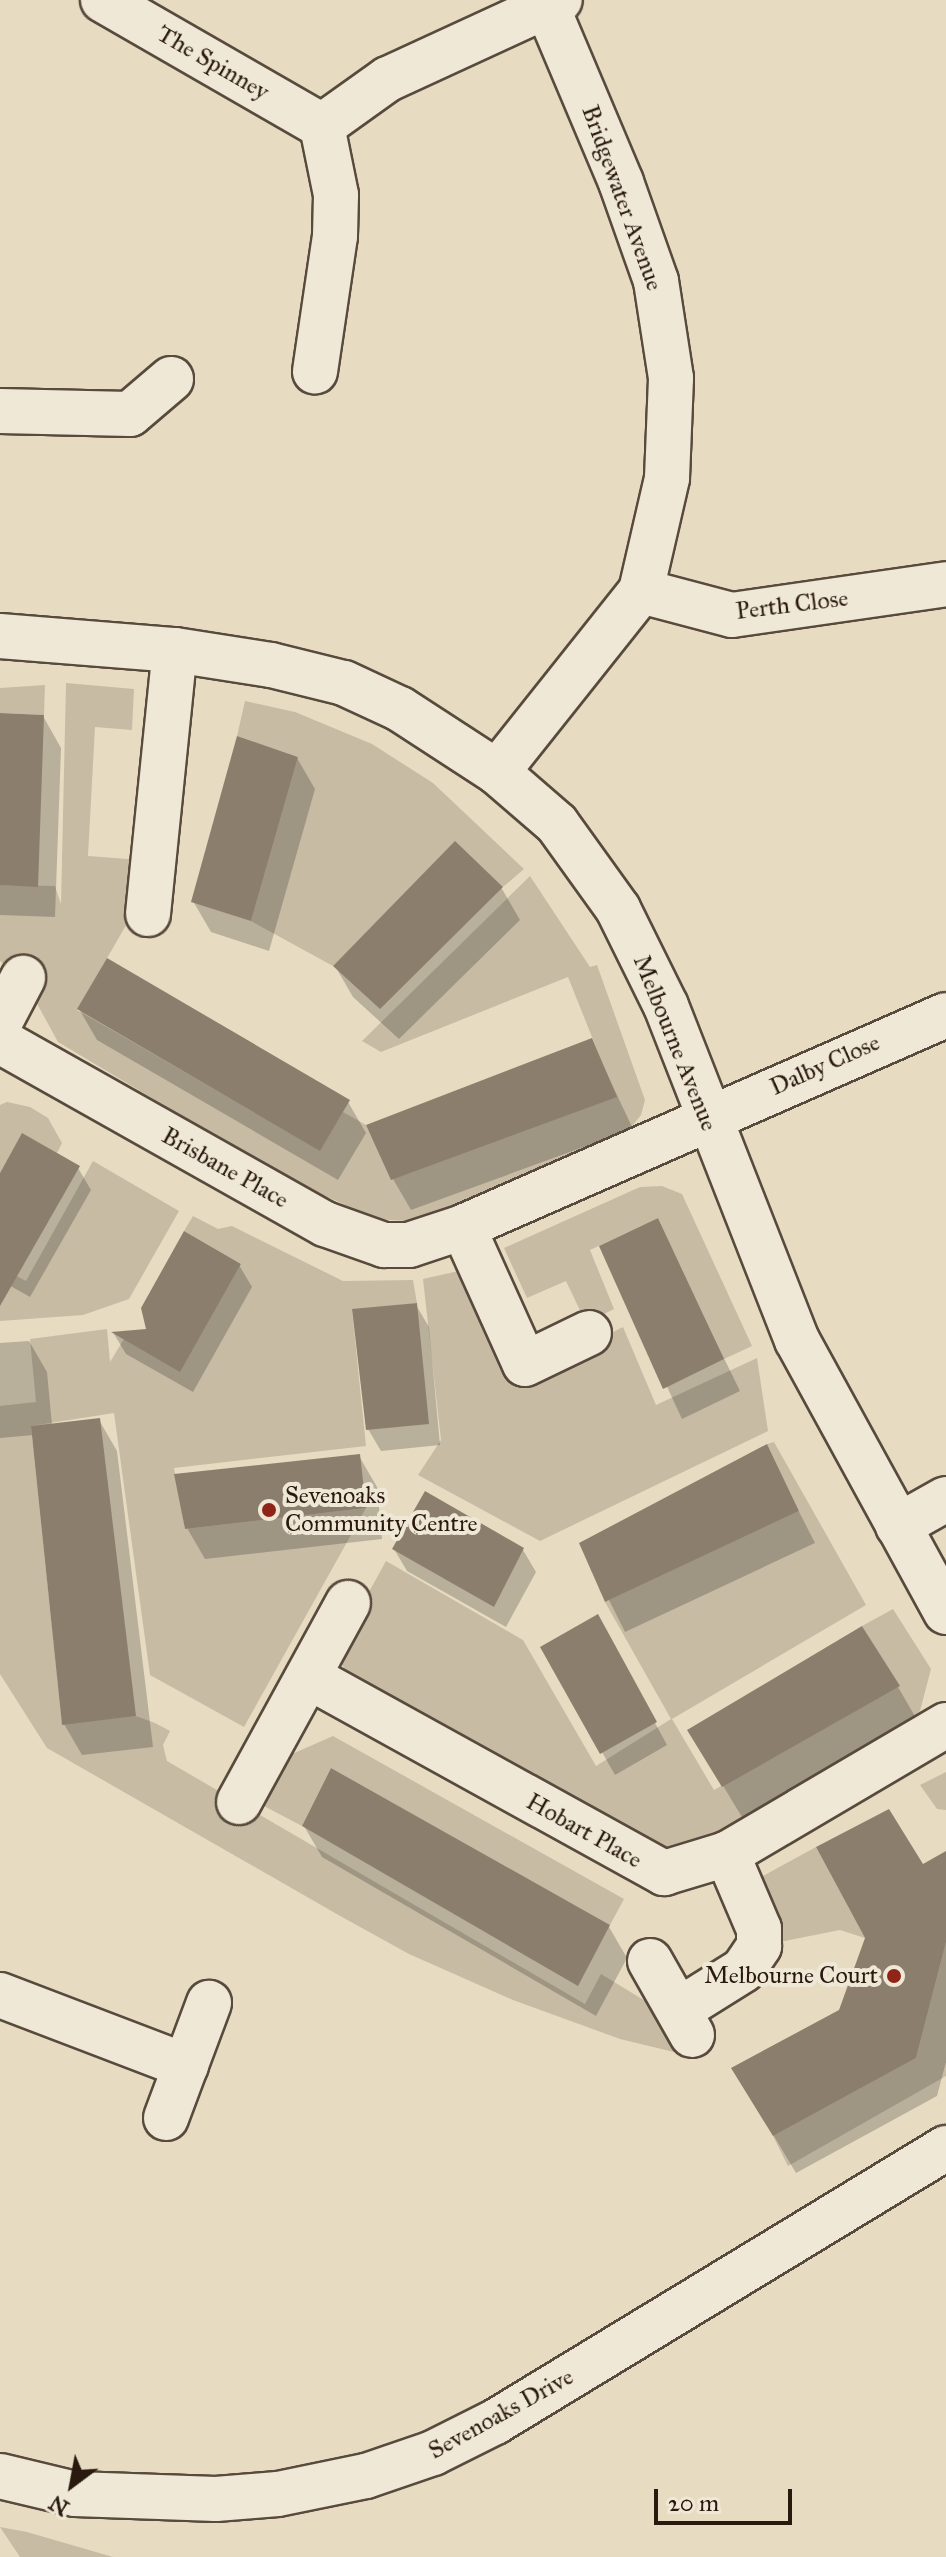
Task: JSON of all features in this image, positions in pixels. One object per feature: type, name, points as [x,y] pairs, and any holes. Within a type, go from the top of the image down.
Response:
[{"type":"street","name":"The Spinney","points":[[103,0],[322,126]]},
{"type":"street","name":"Bridgewater Avenue","points":[[322,126],[388,79],[554,5],[656,281],[671,378],[667,478],[641,591],[497,772]]},
{"type":"street","points":[[315,372],[335,236],[336,195],[322,126]]},
{"type":"street","points":[[0,411],[130,414],[171,379]]},
{"type":"street","name":"Perth Close","points":[[641,591],[732,615],[946,584]]},
{"type":"street","name":"Melbourne Avenue","points":[[0,636],[175,650],[271,665],[344,683],[400,709],[497,772],[557,824],[618,909],[666,1006],[706,1118],[797,1340],[946,1612]]},
{"type":"street","points":[[148,914],[175,650]]},
{"type":"street","points":[[0,1022],[23,978]]},
{"type":"street","name":"Dalby Close","points":[[706,1118],[946,1015]]},
{"type":"street","name":"Brisbane Place","points":[[0,1041],[325,1224],[384,1245],[417,1243],[463,1227],[706,1118]]},
{"type":"street","points":[[463,1227],[525,1364],[589,1333]]},
{"type":"street","points":[[898,1526],[946,1499]]},
{"type":"street","points":[[239,1802],[348,1603]]},
{"type":"street","name":"Hobart Place","points":[[309,1677],[651,1868],[674,1873],[727,1854],[946,1725]]},
{"type":"street","points":[[650,1961],[686,2023],[743,1970],[759,1946],[759,1929],[727,1854]]},
{"type":"street","points":[[0,1995],[186,2066]]},
{"type":"street","points":[[166,2118],[209,2003]]},
{"type":"street","name":"Sevenoaks Drive","points":[[0,2476],[75,2494],[216,2499],[278,2494],[366,2476],[433,2453],[495,2422],[946,2148]]},
{"type":"shaded area","points":[[66,683],[134,689],[132,730],[95,727],[88,856],[141,860],[136,908],[77,1010],[320,1150],[343,1112],[366,1125],[392,1179],[616,1097],[568,977],[381,1052],[362,1041],[530,876],[590,967],[597,965],[645,1100],[641,1115],[628,1131],[445,1211],[407,1221],[376,1219],[288,1179],[58,1042],[23,978],[0,961],[0,885],[55,886],[61,904]]},
{"type":"shaded area","points":[[45,685],[44,715],[0,713],[0,688]]},
{"type":"shaded area","points":[[245,701],[295,712],[372,744],[433,783],[524,869],[503,887],[455,842],[333,966],[251,921],[298,757],[237,736]]},
{"type":"shaded area","points":[[7,1102],[30,1107],[48,1118],[62,1143],[57,1153],[22,1134],[0,1173],[0,1105]]},
{"type":"shaded area","points":[[93,1161],[179,1211],[129,1299],[83,1315],[0,1321],[0,1267],[26,1281]]},
{"type":"shaded area","points":[[662,1186],[682,1194],[752,1346],[724,1359],[658,1218],[590,1250],[614,1309],[586,1323],[566,1281],[527,1298],[504,1248],[640,1187]]},
{"type":"shaded area","points":[[193,1216],[218,1229],[232,1226],[343,1281],[413,1280],[417,1303],[352,1310],[366,1446],[174,1468],[185,1529],[366,1508],[244,1727],[150,1675],[114,1413],[31,1426],[62,1724],[136,1716],[170,1731],[163,1745],[167,1761],[585,2004],[601,1974],[647,2002],[678,2053],[620,2039],[513,2000],[409,1954],[342,1917],[47,1748],[0,1674],[0,1406],[36,1402],[30,1339],[107,1329],[110,1362],[124,1339],[180,1371],[241,1264],[184,1231]]},
{"type":"shaded area","points":[[463,1270],[511,1383],[623,1327],[656,1405],[757,1358],[768,1431],[540,1541],[418,1475],[441,1440],[423,1279]]},
{"type":"shaded area","points":[[774,1442],[866,1605],[672,1719],[714,1790],[899,1686],[862,1626],[893,1609],[931,1669],[920,1711],[908,1721],[715,1837],[662,1851],[347,1673],[341,1663],[342,1641],[386,1561],[523,1640],[596,1766],[671,1719],[605,1602],[799,1511],[767,1444]]},
{"type":"shaded area","points":[[333,1736],[624,1899],[610,1925],[331,1768],[302,1826],[264,1806],[292,1754]]},
{"type":"shaded area","points":[[946,1772],[946,1810],[937,1809],[920,1785]]},
{"type":"shaded area","points":[[816,1847],[865,1938],[840,1930],[759,1946],[741,1888]]},
{"type":"shaded area","points":[[946,1942],[946,2076],[788,2166],[773,2136],[916,2058]]},
{"type":"shaded area","points":[[0,2527],[27,2532],[113,2557],[20,2557]]},
{"type":"building","points":[[0,713],[44,715],[38,887],[0,885]]},
{"type":"building","points":[[237,736],[298,757],[251,921],[191,902]]},
{"type":"building","points":[[455,841],[503,887],[380,1009],[333,966]]},
{"type":"building","points":[[107,958],[350,1100],[320,1151],[77,1009]]},
{"type":"building","points":[[592,1038],[617,1097],[391,1180],[366,1125]]},
{"type":"building","points":[[22,1133],[80,1166],[0,1306],[0,1173]]},
{"type":"building","points":[[658,1218],[724,1359],[663,1389],[599,1246]]},
{"type":"building","points":[[184,1231],[241,1264],[180,1372],[111,1332],[146,1329],[141,1308]]},
{"type":"building","points":[[417,1303],[429,1424],[366,1430],[352,1309]]},
{"type":"building","points":[[100,1418],[136,1716],[62,1725],[31,1426]]},
{"type":"building","points":[[767,1444],[799,1511],[605,1602],[579,1543]]},
{"type":"building","points":[[360,1454],[366,1508],[185,1529],[174,1474]]},
{"type":"building","points":[[425,1491],[524,1548],[494,1607],[392,1549]]},
{"type":"building","points":[[598,1614],[657,1722],[600,1754],[540,1647]]},
{"type":"building","points":[[862,1626],[900,1686],[722,1787],[687,1730]]},
{"type":"building","points":[[331,1768],[610,1925],[578,1986],[302,1826]]},
{"type":"building","name":"Melbourne Court","points":[[889,1809],[923,1864],[946,1851],[946,1942],[916,2058],[773,2136],[731,2068],[839,2010],[865,1938],[816,1847]]},
{"type":"place","name":"Sevenoaks Community Centre","points":[[269,1510]]},
{"type":"place","name":"Melbourne Court","points":[[894,1976]]}]
